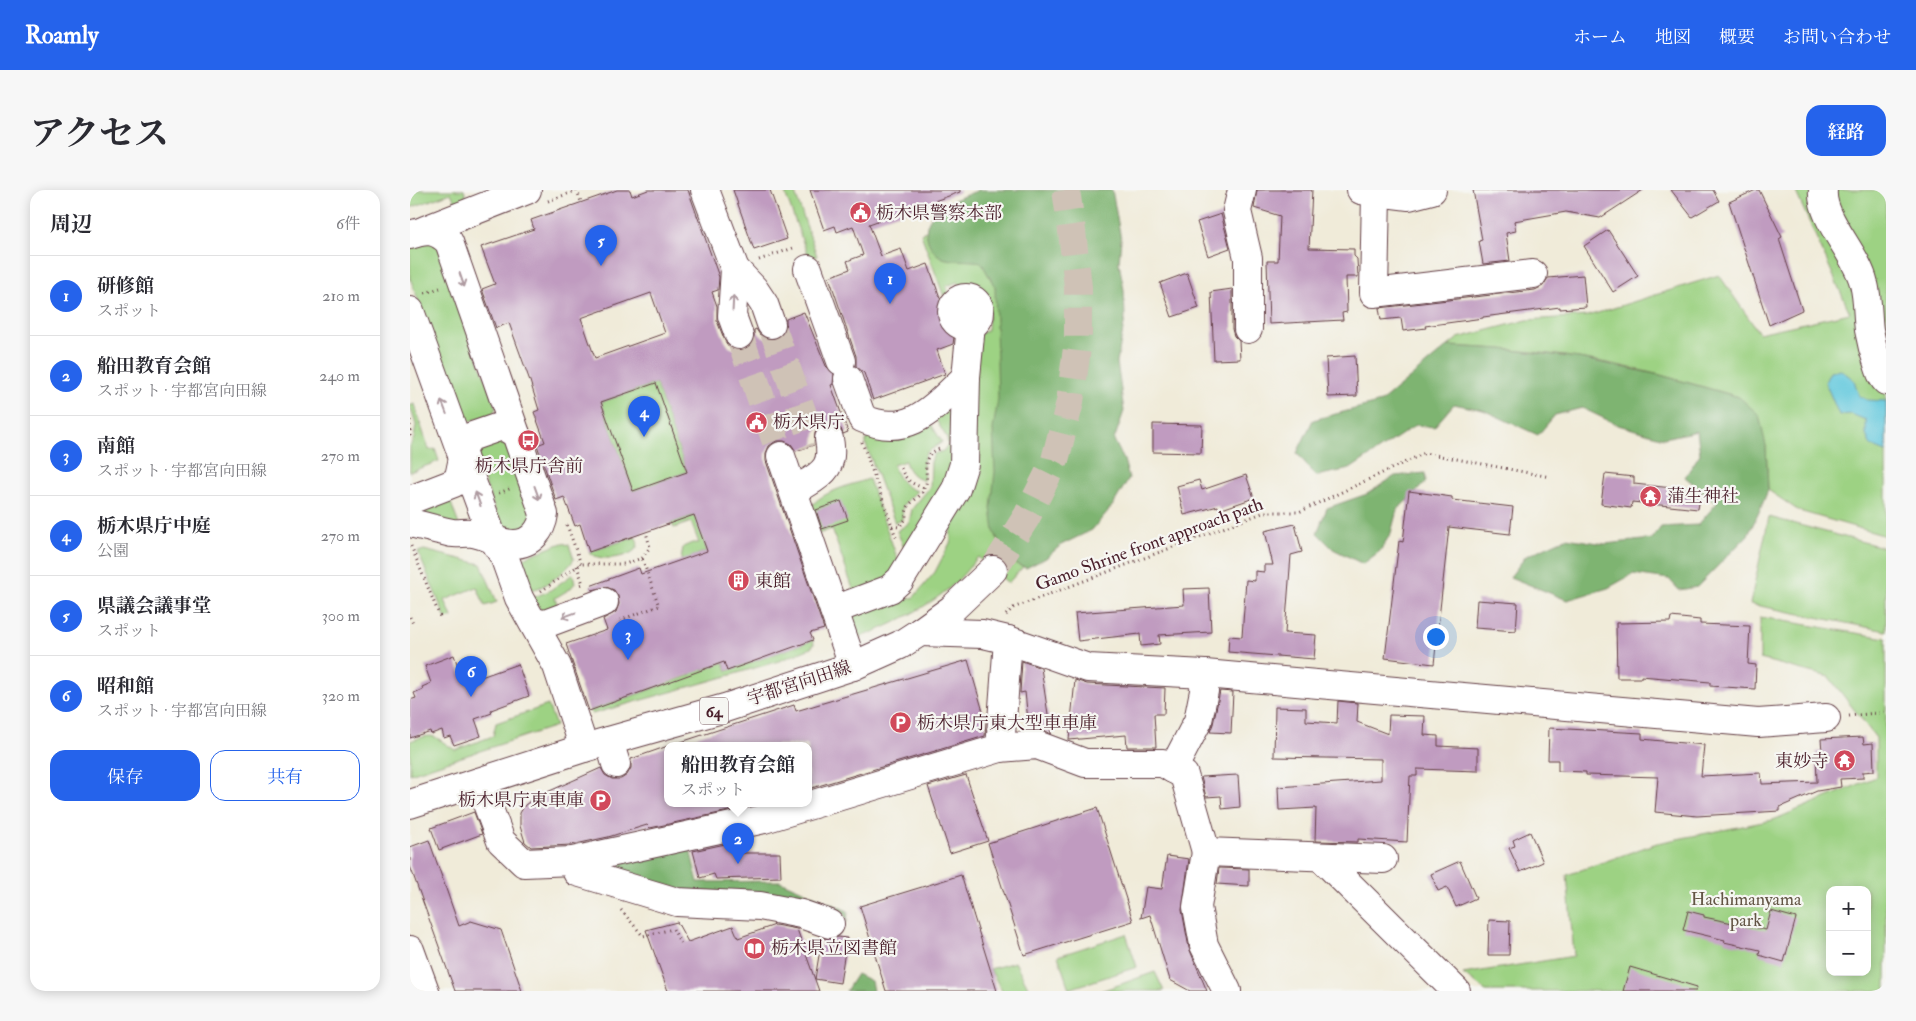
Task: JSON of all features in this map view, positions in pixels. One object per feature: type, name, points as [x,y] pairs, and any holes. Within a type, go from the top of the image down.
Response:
[{"type":"street","points":[[705,190],[747,265],[754,289],[779,321]]},
{"type":"street","points":[[1242,190],[1237,210],[1248,258],[1248,329]]},
{"type":"street","points":[[1432,190],[1409,196],[1369,192],[1374,292],[1533,274]]},
{"type":"street","points":[[1823,190],[1826,212],[1855,260],[1865,285],[1870,333],[1875,356],[1883,378],[1886,381]]},
{"type":"street","points":[[415,227],[474,209],[534,197]]},
{"type":"street","points":[[415,227],[447,202]]},
{"type":"street","points":[[451,248],[452,229],[458,221],[474,209]]},
{"type":"street","points":[[410,522],[454,533],[472,533],[514,544],[530,539],[537,534],[543,525],[544,514],[451,248],[442,235],[434,231],[415,227]]},
{"type":"street","points":[[802,258],[862,418],[872,423],[884,425],[902,425],[918,419],[966,377]]},
{"type":"street","points":[[739,335],[732,316],[747,265]]},
{"type":"street","points":[[410,311],[493,539],[504,556],[519,598],[603,751]]},
{"type":"street","points":[[834,610],[890,589],[900,580],[956,489],[964,464],[966,377],[971,325]]},
{"type":"street","points":[[410,500],[454,483],[459,477],[463,447],[470,437],[499,427],[505,427],[516,434]]},
{"type":"street","points":[[798,488],[813,471],[822,442]]},
{"type":"street","points":[[781,456],[798,488],[834,610],[853,666]]},
{"type":"street","name":"宇都宮向田線","points":[[410,804],[479,782],[603,751],[853,666],[900,645],[920,632],[952,609],[993,570]]},
{"type":"street","points":[[533,622],[545,624],[609,612]]},
{"type":"street","points":[[920,632],[983,634],[1008,640],[1088,668],[1205,674],[1758,723],[1826,718]]},
{"type":"street","points":[[1000,748],[1008,640]]},
{"type":"street","points":[[1173,769],[1198,721],[1204,691],[1205,674]]},
{"type":"street","points":[[812,805],[1000,748],[1037,746],[1085,763],[1163,763],[1184,775],[1206,852],[1197,908],[1204,945],[1227,991]]},
{"type":"street","points":[[479,782],[501,841],[524,863],[574,861],[764,819],[804,807]]},
{"type":"street","points":[[1206,852],[1383,859]]},
{"type":"street","points":[[1321,857],[1456,991]]},
{"type":"street","points":[[574,861],[577,872],[677,902],[760,906],[801,914],[830,924]]},
{"type":"street","points":[[410,950],[419,989]]},
{"type":"path","points":[[534,197],[577,190],[581,202]]},
{"type":"path","points":[[747,265],[802,258]]},
{"type":"path","points":[[862,418],[862,443],[907,569]]},
{"type":"path","points":[[410,420],[410,437]]},
{"type":"path","points":[[892,526],[898,527],[906,519],[905,512],[908,506],[928,481],[925,465],[931,452],[938,450],[944,444]]},
{"type":"path","name":"Gamo Shrine front approach path","points":[[1013,608],[1265,512],[1299,512],[1425,453],[1550,477]]},
{"type":"path","points":[[901,468],[908,481],[924,488]]},
{"type":"path","points":[[519,598],[540,591],[582,564],[625,564],[642,558],[650,547],[646,532]]},
{"type":"path","points":[[410,546],[440,617]]},
{"type":"path","points":[[609,612],[659,606],[642,558]]},
{"type":"path","points":[[410,617],[414,626]]},
{"type":"path","points":[[1826,718],[1886,712]]},
{"type":"path","points":[[621,910],[643,936],[673,930],[682,946]]},
{"type":"green space","points":[[416,190],[464,190],[467,201],[456,204],[451,193],[410,208],[410,192]]},
{"type":"green space","points":[[784,190],[794,190],[817,256],[809,259]]},
{"type":"green space","points":[[979,190],[1112,190],[1121,239],[1119,263],[1124,290],[1125,319],[1117,362],[1124,411],[1114,440],[1124,460],[1129,478],[1113,505],[1092,530],[1061,545],[1046,558],[1026,568],[1007,560],[994,531],[991,508],[995,472],[993,429],[998,399],[995,287],[981,262],[946,259],[938,255],[928,241],[926,230],[929,221],[942,207],[960,197]]},
{"type":"green space","points":[[1795,190],[1886,190],[1886,536],[1799,511],[1768,490],[1766,446],[1739,397],[1599,361],[1529,352],[1448,346],[1458,338],[1527,320],[1588,316],[1719,275],[1759,333],[1850,313]]},
{"type":"green space","points":[[945,219],[990,255],[1011,339],[1007,560],[1023,567],[1008,583],[978,557],[958,580],[937,598],[881,629],[854,639],[849,622],[854,612],[891,601],[902,601],[914,597],[935,572],[951,541],[950,519],[976,336],[988,330],[989,310],[980,291],[966,285],[962,292],[958,282],[946,286],[950,297],[945,299],[921,234]]},
{"type":"green space","points":[[436,240],[496,408],[493,413],[471,421],[461,416],[410,278],[410,247]]},
{"type":"green space","points":[[1448,346],[1502,349],[1579,358],[1660,375],[1739,397],[1759,415],[1766,446],[1768,490],[1748,535],[1697,587],[1679,590],[1669,579],[1633,574],[1608,588],[1567,600],[1510,577],[1526,556],[1566,538],[1605,544],[1652,539],[1661,527],[1698,525],[1717,503],[1685,477],[1700,454],[1697,431],[1664,438],[1618,425],[1582,408],[1555,415],[1538,435],[1483,410],[1454,404],[1434,427],[1416,425],[1350,469],[1316,476],[1297,453],[1313,420],[1381,402]]},
{"type":"green space","points":[[656,383],[687,472],[633,491],[601,402]]},
{"type":"green space","points":[[960,396],[956,459],[907,555],[897,531],[909,523],[912,509],[930,487],[931,462],[934,454],[943,451],[948,445],[947,438],[933,415]]},
{"type":"green space","points":[[414,404],[429,450],[435,449],[439,461],[410,472],[410,446],[414,438],[416,425],[410,406]]},
{"type":"green space","points":[[929,421],[942,442],[926,453],[923,462],[924,481],[912,474],[905,461],[893,465],[902,481],[908,487],[917,491],[903,505],[902,520],[895,523],[866,445],[866,439],[880,433]]},
{"type":"green space","points":[[505,441],[536,511],[531,524],[509,532],[503,531],[475,456],[480,448]]},
{"type":"green space","points":[[1425,473],[1426,482],[1397,510],[1391,533],[1380,551],[1363,564],[1333,549],[1317,533],[1327,508],[1367,494],[1395,476]]},
{"type":"green space","points":[[869,479],[900,566],[887,580],[854,592],[832,529],[818,534],[810,512],[812,506],[825,495]]},
{"type":"green space","points":[[447,492],[459,525],[453,526],[411,508]]},
{"type":"green space","points":[[698,514],[707,551],[681,561],[683,547],[692,543],[699,543],[691,522],[674,528],[671,523]]},
{"type":"green space","points":[[1769,517],[1886,548],[1886,631],[1750,604]]},
{"type":"green space","points":[[635,537],[638,544],[636,549],[630,554],[603,558],[594,556],[589,552]]},
{"type":"green space","points":[[562,543],[569,545],[574,559],[571,564],[547,584],[528,590],[520,568],[522,560]]},
{"type":"green space","points":[[424,550],[481,564],[497,602],[485,606],[477,587],[445,600],[452,617],[446,619],[418,552]]},
{"type":"green space","points":[[573,574],[575,583],[570,589],[555,598],[560,612],[546,618],[532,598],[549,591]]},
{"type":"green space","points":[[679,604],[703,670],[724,662],[727,671],[813,640],[814,644],[811,648],[779,661],[592,714],[589,711],[691,675],[668,609]]},
{"type":"green space","name":"Hachimanyama park","points":[[1760,617],[1886,638],[1886,991],[1486,991],[1463,974],[1574,956],[1567,875],[1657,843],[1773,820],[1876,777],[1876,738],[1829,677],[1760,659]]},
{"type":"green space","points":[[548,705],[556,726],[410,774],[410,741],[430,736],[455,750],[493,736],[496,723]]},
{"type":"green space","points":[[689,845],[698,882],[780,881],[848,911],[847,922],[843,912],[778,895],[681,890],[615,867],[610,862]]},
{"type":"green space","points":[[1126,934],[1137,967],[1069,989],[1058,956]]},
{"type":"green space","points":[[1015,962],[1030,991],[1002,991],[990,969]]},
{"type":"green space","points":[[1155,972],[1164,991],[1101,991]]},
{"type":"green space","points":[[857,974],[871,981],[873,991],[846,991]]},
{"type":"water","points":[[1841,370],[1854,380],[1859,396],[1867,400],[1886,401],[1886,452],[1871,446],[1866,435],[1866,420],[1851,414],[1839,415],[1825,382],[1830,372]]},
{"type":"building","points":[[617,190],[630,190],[632,196],[648,190],[688,190],[719,277],[718,290],[712,292],[717,306],[717,321],[729,347],[736,350],[744,350],[751,345],[754,338],[754,330],[756,329],[760,335],[768,339],[777,339],[783,334],[786,327],[786,319],[804,312],[826,366],[834,374],[833,384],[831,385],[848,432],[843,434],[841,429],[835,425],[826,424],[820,426],[815,433],[814,445],[796,451],[791,444],[784,441],[776,441],[769,446],[766,453],[766,461],[824,629],[810,633],[813,640],[727,671],[724,662],[589,711],[566,644],[607,630],[603,619],[616,612],[619,604],[618,596],[614,590],[606,587],[592,590],[590,586],[639,568],[641,574],[707,551],[694,515],[589,552],[580,524],[575,526],[564,497],[556,500],[537,445],[545,442],[534,412],[539,410],[530,381],[509,323],[496,328],[482,289],[495,284],[481,247],[534,229],[531,220]],"holes":[[[651,293],[665,333],[595,358],[581,318]],[[656,383],[687,472],[633,491],[601,402]]]},
{"type":"building","points":[[733,190],[770,190],[787,239],[754,250]]},
{"type":"building","points":[[810,190],[960,190],[960,192],[869,224],[881,256],[901,249],[909,271],[928,264],[954,337],[953,344],[937,350],[945,374],[873,400],[864,373],[856,366],[856,356],[829,277],[850,269],[847,261],[863,255],[853,226],[837,232],[835,226],[824,230]]},
{"type":"building","points":[[1257,190],[1312,190],[1309,248],[1354,249],[1354,256],[1357,259],[1358,277],[1346,277],[1347,312],[1342,313],[1343,320],[1269,324],[1267,261],[1278,261],[1280,216],[1254,208]]},
{"type":"building","points":[[1473,190],[1643,190],[1600,218],[1566,212],[1514,221],[1516,231],[1506,233],[1510,261],[1483,264],[1479,241],[1482,240]]},
{"type":"building","points":[[1671,190],[1713,190],[1719,201],[1692,217]]},
{"type":"building","points":[[1759,190],[1782,237],[1779,239],[1802,310],[1769,325],[1729,202]]},
{"type":"building","points":[[1221,214],[1230,248],[1208,256],[1197,222]]},
{"type":"building","points":[[1608,230],[1638,276],[1613,292],[1584,246]]},
{"type":"building","points":[[1187,273],[1199,308],[1172,317],[1160,283]]},
{"type":"building","points":[[1583,275],[1586,307],[1560,309],[1560,307],[1483,317],[1403,331],[1401,318],[1381,320],[1379,308],[1535,290],[1543,286],[1548,278]]},
{"type":"building","points":[[1232,289],[1232,329],[1234,336],[1239,341],[1240,359],[1214,360],[1211,292]]},
{"type":"building","points":[[1355,356],[1357,396],[1328,397],[1326,358]]},
{"type":"building","points":[[1153,424],[1202,425],[1201,453],[1153,452]]},
{"type":"building","name":"蒲生神社","points":[[1605,474],[1634,477],[1634,484],[1701,491],[1698,509],[1632,502],[1631,508],[1601,504]]},
{"type":"building","points":[[1246,475],[1254,498],[1219,510],[1218,506],[1184,515],[1177,486],[1199,480],[1202,490]]},
{"type":"building","points":[[1409,491],[1452,497],[1452,500],[1513,507],[1510,534],[1449,527],[1434,664],[1385,658],[1399,541],[1403,542]]},
{"type":"building","points":[[841,501],[848,520],[822,529],[816,510]]},
{"type":"building","points":[[1295,524],[1302,552],[1291,555],[1285,633],[1316,635],[1314,659],[1228,652],[1229,636],[1242,637],[1246,580],[1255,581],[1255,571],[1264,572],[1264,565],[1273,565],[1265,531]]},
{"type":"building","points":[[1209,588],[1211,632],[1159,635],[1160,644],[1141,646],[1140,634],[1078,641],[1075,613],[1184,605],[1183,589]]},
{"type":"building","points":[[1477,600],[1518,603],[1516,631],[1475,628]]},
{"type":"building","points":[[1671,617],[1700,620],[1700,624],[1750,626],[1748,664],[1756,665],[1755,689],[1710,686],[1710,682],[1641,676],[1641,678],[1617,678],[1616,623],[1670,622]]},
{"type":"building","points":[[454,655],[461,675],[466,673],[467,675],[479,670],[481,677],[518,664],[529,696],[491,710],[492,713],[475,719],[481,736],[454,745],[450,736],[444,738],[442,730],[431,734],[430,731],[410,738],[410,700],[416,698],[414,693],[431,683],[425,666]]},
{"type":"building","name":"栃木県庁東大型車車庫","points":[[968,660],[986,722],[985,736],[812,788],[812,742],[681,742],[794,705],[796,711]]},
{"type":"building","points":[[1022,661],[1041,668],[1051,734],[1042,730],[1029,730],[1025,692],[1020,693]]},
{"type":"building","points":[[1075,680],[1087,684],[1165,688],[1164,714],[1154,714],[1156,747],[1127,747],[1126,735],[1069,740]]},
{"type":"building","points":[[1220,691],[1233,692],[1231,733],[1210,732]]},
{"type":"building","points":[[1338,701],[1358,703],[1357,722],[1388,734],[1389,715],[1425,716],[1424,735],[1438,736],[1438,746],[1478,748],[1478,771],[1417,769],[1417,776],[1410,776],[1407,842],[1358,839],[1358,842],[1315,841],[1316,808],[1279,810],[1278,787],[1381,780],[1381,759],[1274,757],[1275,707],[1306,708],[1306,721],[1337,723]]},
{"type":"building","points":[[1549,728],[1642,733],[1642,739],[1704,745],[1701,776],[1761,773],[1762,784],[1817,782],[1816,752],[1822,751],[1821,739],[1863,737],[1864,744],[1873,743],[1874,771],[1863,772],[1863,778],[1840,779],[1841,787],[1817,791],[1780,807],[1780,811],[1697,816],[1655,812],[1658,777],[1586,775],[1586,772],[1558,771],[1558,760],[1548,760]]},
{"type":"building","name":"栃木県庁東車庫","points":[[664,747],[664,807],[747,807],[650,828],[647,825],[608,837],[571,845],[531,847],[525,842],[520,826],[520,813],[525,805],[534,798],[601,768],[605,775],[612,779],[621,779],[627,775],[631,768],[631,759]]},
{"type":"building","points":[[966,775],[988,841],[950,853],[928,786]]},
{"type":"building","points":[[1238,775],[1240,807],[1222,809],[1221,796],[1206,797],[1201,777]]},
{"type":"building","points":[[1097,808],[1133,921],[1024,955],[988,843]]},
{"type":"building","points":[[474,812],[482,834],[439,850],[431,828]]},
{"type":"building","points":[[1530,832],[1543,862],[1520,872],[1509,848],[1515,846],[1513,840]]},
{"type":"building","points":[[429,840],[459,926],[471,921],[501,930],[522,991],[455,991],[410,866],[410,847]]},
{"type":"building","points":[[730,843],[733,853],[780,853],[781,877],[716,879],[714,874],[700,878],[693,851]]},
{"type":"building","points":[[1167,856],[1189,859],[1182,910],[1189,948],[1207,991],[1190,991],[1170,980],[1150,915],[1141,918],[1146,887],[1162,889]]},
{"type":"building","points":[[1460,861],[1476,898],[1456,907],[1447,887],[1438,891],[1431,874]]},
{"type":"building","points":[[1219,868],[1249,869],[1249,886],[1217,884]]},
{"type":"building","points":[[961,875],[997,991],[886,991],[860,906]]},
{"type":"building","points":[[1688,911],[1704,915],[1704,917],[1766,930],[1771,911],[1796,918],[1784,962],[1759,955],[1760,950],[1683,930]]},
{"type":"building","points":[[1489,920],[1510,921],[1509,955],[1488,955]]},
{"type":"building","name":"栃木県立図書館","points":[[677,922],[688,942],[733,926],[738,938],[775,925],[797,929],[819,991],[668,991],[646,930]]},
{"type":"building","points":[[838,937],[847,938],[840,983],[815,979],[822,938],[832,939]]},
{"type":"building","points":[[1630,967],[1697,987],[1696,991],[1623,991]]},
{"type":"tunnel","points":[[993,570],[1027,516],[1055,460],[1070,402],[1078,340],[1078,287],[1066,190]]},
{"type":"tunnel","points":[[771,324],[814,445]]},
{"type":"tunnel","points":[[739,335],[781,456]]},
{"type":"place","name":"栃木県警察本部","points":[[860,213]]},
{"type":"place","name":"県議会議事堂","points":[[601,266]]},
{"type":"place","name":"研修館","points":[[890,304]]},
{"type":"place","name":"栃木県庁","points":[[757,422]]},
{"type":"place","name":"栃木県庁中庭","points":[[644,437]]},
{"type":"place","name":"栃木県庁舎前","points":[[529,441]]},
{"type":"place","name":"蒲生神社","points":[[1651,496]]},
{"type":"place","name":"東館","points":[[739,581]]},
{"type":"place","name":"南館","points":[[628,660]]},
{"type":"place","name":"昭和館","points":[[471,697]]},
{"type":"place","name":"栃木県庁東大型車車庫","points":[[901,723]]},
{"type":"place","name":"東妙寺","points":[[1845,761]]},
{"type":"place","name":"栃木県庁東車庫","points":[[600,800]]},
{"type":"place","name":"船田教育会館","points":[[738,864]]},
{"type":"place","name":"栃木県立図書館","points":[[755,948]]}]
